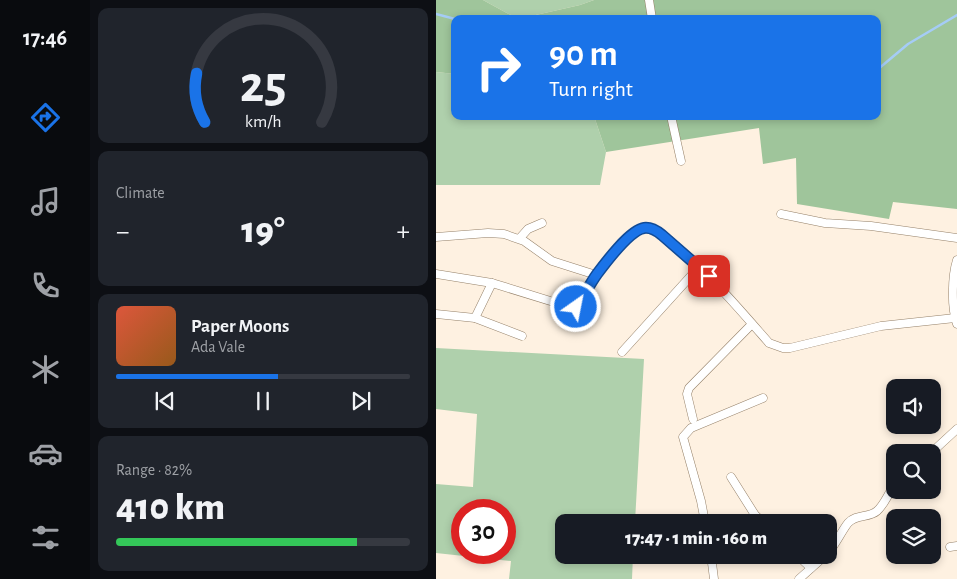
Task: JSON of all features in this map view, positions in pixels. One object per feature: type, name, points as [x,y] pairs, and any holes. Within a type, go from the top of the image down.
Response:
[{"type":"street","points":[[649,0],[651,15]]},
{"type":"street","points":[[672,120],[681,161]]},
{"type":"street","points":[[781,214],[825,223],[871,226],[957,238]]},
{"type":"street","points":[[520,238],[528,229],[542,222]]},
{"type":"street","points":[[436,274],[492,283],[573,308],[578,305],[596,274],[627,239],[645,228],[654,230],[662,235],[699,267],[728,296],[768,343],[783,348],[805,345],[880,326],[956,321],[954,293],[957,260]]},
{"type":"street","points":[[436,237],[488,232],[504,234],[520,238],[552,261],[596,274]]},
{"type":"street","points":[[622,352],[699,267]]},
{"type":"street","points":[[475,318],[492,283]]},
{"type":"street","points":[[436,314],[475,318],[522,336]]},
{"type":"street","points":[[693,419],[687,394],[689,388],[752,324]]},
{"type":"street","points":[[703,514],[683,437],[691,428],[763,398]]},
{"type":"street","points":[[941,444],[957,429]]},
{"type":"street","points":[[731,477],[754,514]]},
{"type":"street","points":[[837,540],[848,524],[856,517],[877,511],[886,497]]},
{"type":"street","points":[[712,564],[714,579]]},
{"type":"street","points":[[807,564],[811,568]]},
{"type":"street","points":[[798,579],[816,564]]},
{"type":"green space","points":[[436,0],[483,0],[511,15],[451,15],[451,74],[436,72]]},
{"type":"green space","points":[[483,0],[594,0],[536,15],[511,15]]},
{"type":"green space","points":[[594,0],[957,0],[957,209],[893,202],[889,219],[797,204],[796,158],[763,164],[759,128],[606,152],[595,120],[881,120],[881,15],[536,15]]},
{"type":"green space","points":[[436,72],[451,74],[451,120],[595,120],[606,152],[600,185],[436,185]]},
{"type":"green space","points":[[436,348],[644,359],[635,514],[555,514],[555,564],[633,564],[632,579],[509,579],[511,564],[516,564],[516,499],[451,499],[451,555],[436,553],[436,484],[473,487],[477,414],[436,409]]},
{"type":"waterway","points":[[436,14],[451,18]]},
{"type":"waterway","points":[[881,67],[908,44],[957,15]]},
{"type":"route","points":[[576,307],[596,274],[627,239],[645,228],[651,228],[662,235],[709,276]]}]
